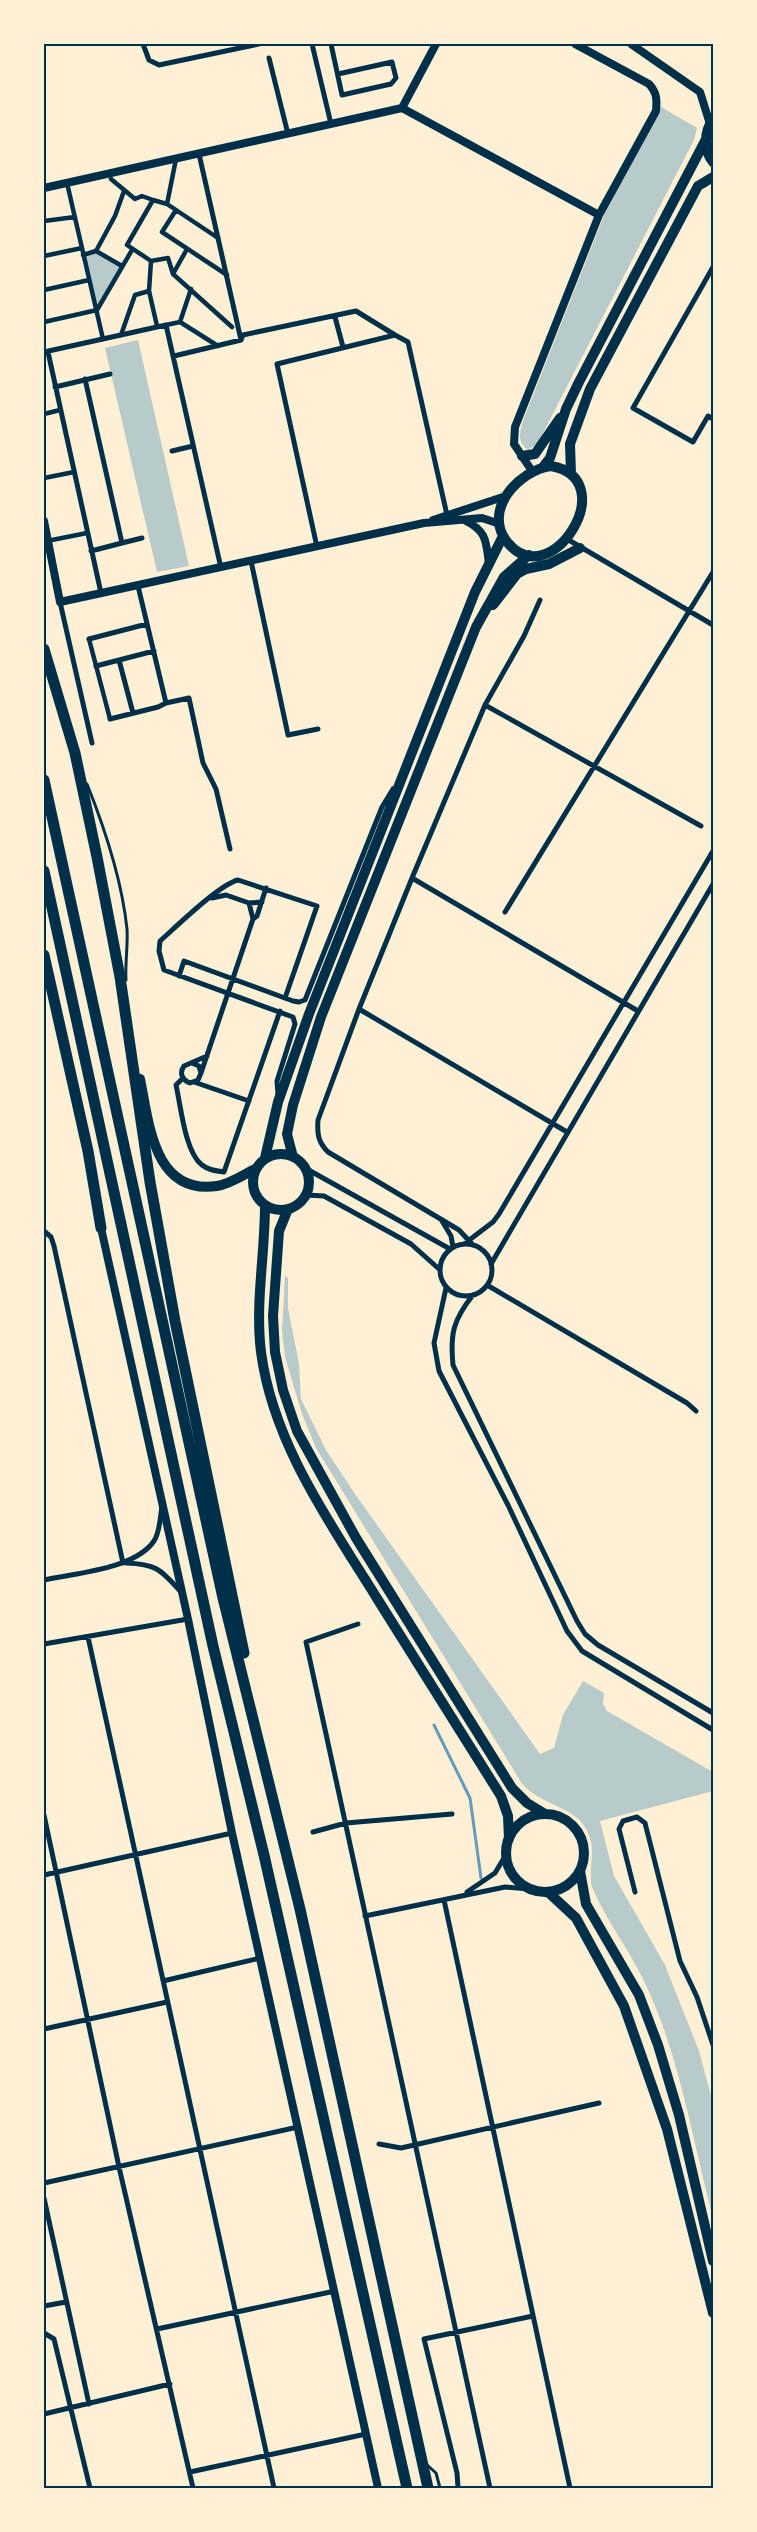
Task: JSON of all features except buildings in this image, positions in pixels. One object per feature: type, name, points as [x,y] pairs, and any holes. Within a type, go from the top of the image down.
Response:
[{"type":"highway","points":[[44,649],[75,753],[109,918],[127,1022],[150,1182],[175,1322],[231,1595]]},
{"type":"highway","points":[[44,780],[223,1598],[300,1909],[428,2488]]},
{"type":"highway","points":[[44,871],[213,1646],[264,1855],[407,2488]]},
{"type":"highway","points":[[44,955],[88,1151],[102,1228]]},
{"type":"highway","points":[[44,975],[102,1228]]},
{"type":"highway","points":[[124,1148],[134,1165],[142,1196],[231,1595],[291,1851],[300,1909]]},
{"type":"main road","points":[[522,456],[529,457],[540,450],[566,409],[706,141],[712,122]]},
{"type":"main road","points":[[706,141],[707,150],[713,162]]},
{"type":"main road","points":[[571,474],[561,468],[543,467],[532,471],[514,484],[506,496],[500,524],[504,536],[514,549],[529,555],[540,555],[552,551],[567,540],[576,526],[582,494],[571,474],[570,444],[590,389],[698,186],[713,177]]},
{"type":"main road","points":[[543,467],[550,458],[566,409]]},
{"type":"main road","points":[[265,1158],[278,1102],[308,1014],[475,592],[504,536]]},
{"type":"main road","points":[[476,627],[517,574],[526,569],[549,564],[580,548]]},
{"type":"main road","points":[[255,1169],[253,1187],[256,1195],[265,1205],[280,1210],[288,1209],[295,1206],[306,1195],[308,1186],[305,1168],[293,1156],[288,1142],[289,1124],[293,1105],[321,1017],[476,627],[504,577],[529,555]]},
{"type":"main road","points":[[127,1022],[154,1146],[161,1161],[185,1182],[216,1186],[255,1169],[265,1158],[274,1154],[293,1156]]},
{"type":"main road","points":[[265,1205],[259,1315],[261,1353],[269,1393],[285,1436],[305,1480],[501,1796],[508,1816],[508,1862],[515,1878],[530,1889],[548,1892],[563,1888],[580,1871]]},
{"type":"main road","points":[[288,1209],[279,1232],[273,1316],[275,1352],[283,1390],[297,1431],[356,1538],[512,1788],[527,1803],[545,1814],[564,1820],[578,1833],[584,1852],[580,1871],[586,1904],[639,1995],[658,2045],[679,2115],[713,2261]]},
{"type":"main road","points":[[509,1839],[514,1831],[528,1819],[545,1814]]},
{"type":"main road","points":[[548,1892],[576,1918],[624,2006],[667,2129],[713,2313]]},
{"type":"street","points":[[143,44],[149,60],[160,65],[259,44]]},
{"type":"street","points":[[312,44],[331,124]]},
{"type":"street","points":[[331,44],[342,95],[391,84],[396,78],[392,62],[338,74]]},
{"type":"street","points":[[402,108],[436,44]]},
{"type":"street","points":[[532,471],[514,444],[515,426],[599,215],[656,111],[657,100],[655,91],[648,84],[575,44]]},
{"type":"street","points":[[630,44],[700,92],[712,122]]},
{"type":"street","points":[[269,58],[288,134]]},
{"type":"street","points":[[44,188],[402,108],[599,215]]},
{"type":"street","points":[[199,154],[241,340]]},
{"type":"street","points":[[167,204],[176,159]]},
{"type":"street","points":[[111,179],[135,199],[142,196],[167,204],[218,238]]},
{"type":"street","points":[[67,183],[103,339]]},
{"type":"street","points":[[84,255],[96,251],[115,216],[124,191]]},
{"type":"street","points":[[153,200],[127,245],[150,261],[168,258],[173,274],[232,327]]},
{"type":"street","points":[[176,210],[162,232],[226,275]]},
{"type":"street","points":[[44,222],[75,217]]},
{"type":"street","points":[[44,256],[82,248]]},
{"type":"street","points":[[173,274],[187,249]]},
{"type":"street","points":[[44,322],[97,310],[132,250]]},
{"type":"street","points":[[96,251],[122,266]]},
{"type":"street","points":[[150,261],[148,291],[157,326]]},
{"type":"street","points":[[713,267],[633,408],[692,442],[708,416],[713,419]]},
{"type":"street","points":[[44,290],[89,280]]},
{"type":"street","points":[[180,322],[191,289]]},
{"type":"street","points":[[121,335],[135,295],[148,291]]},
{"type":"street","points":[[174,356],[241,340],[243,335],[335,317],[356,311],[408,342],[447,515]]},
{"type":"street","points":[[335,317],[343,347]]},
{"type":"street","points":[[101,593],[46,352],[180,322],[218,346]]},
{"type":"street","points":[[166,325],[221,568]]},
{"type":"street","points":[[317,547],[277,364],[395,335]]},
{"type":"street","points":[[55,387],[110,374]]},
{"type":"street","points":[[85,380],[122,543]]},
{"type":"street","points":[[44,414],[60,410]]},
{"type":"street","points":[[172,451],[193,446]]},
{"type":"street","points":[[44,478],[74,472]]},
{"type":"street","points":[[60,602],[424,523],[506,496]]},
{"type":"street","points":[[424,523],[482,518],[500,524]]},
{"type":"street","points":[[464,520],[480,529],[486,540],[489,567]]},
{"type":"street","points":[[44,521],[92,743]]},
{"type":"street","points":[[47,541],[87,533]]},
{"type":"street","points":[[91,551],[142,538]]},
{"type":"street","points":[[567,540],[713,625]]},
{"type":"street","points":[[251,561],[288,735],[318,728]]},
{"type":"street","points":[[506,912],[713,572]]},
{"type":"street","points":[[138,586],[166,703]]},
{"type":"street","points":[[540,600],[524,636],[485,705],[412,878],[359,1009],[318,1120],[317,1132],[320,1143],[328,1152],[441,1220],[488,1256],[491,1264],[490,1279],[487,1285],[472,1295],[456,1320],[451,1342],[453,1365],[577,1620],[585,1634],[598,1645],[713,1713]]},
{"type":"street","points":[[147,624],[89,639],[110,719],[189,698],[203,763],[216,789],[230,849]]},
{"type":"street","points":[[96,666],[154,651]]},
{"type":"street","points":[[119,660],[133,713]]},
{"type":"street","points":[[485,705],[701,826]]},
{"type":"street","points":[[179,976],[184,961],[285,998],[299,1002],[305,1000],[382,807],[400,778]]},
{"type":"street","points":[[439,1269],[444,1254],[452,1248],[472,1242],[500,1214],[713,851]]},
{"type":"street","points":[[412,878],[638,1011]]},
{"type":"street","points":[[210,899],[217,890],[228,882],[238,880],[317,906],[285,998]]},
{"type":"street","points":[[491,1264],[713,884]]},
{"type":"street","points":[[253,919],[257,916],[266,888]]},
{"type":"street","points":[[262,902],[249,903],[226,895],[215,896],[160,941],[158,952],[162,968],[179,976],[293,1017],[296,1024],[277,1081],[278,1102]]},
{"type":"street","points":[[194,1082],[198,1080],[205,1068],[207,1056],[253,919],[252,908],[249,903]]},
{"type":"street","points":[[359,1009],[567,1132]]},
{"type":"street","points":[[183,1078],[176,1085],[190,1148],[200,1164],[206,1168],[224,1172],[280,1011]]},
{"type":"street","points":[[207,1056],[184,1066],[181,1074],[183,1078],[190,1083],[194,1082],[249,1101]]},
{"type":"street","points":[[192,1063],[199,1066],[201,1073]]},
{"type":"street","points":[[305,1168],[452,1248]]},
{"type":"street","points":[[306,1195],[324,1196],[411,1244],[439,1269],[446,1288],[463,1296],[472,1295]]},
{"type":"street","points":[[441,1220],[451,1236],[452,1248]]},
{"type":"street","points":[[102,1228],[188,1619],[232,1833],[378,2488]]},
{"type":"street","points":[[44,1231],[51,1237],[123,1563]]},
{"type":"street","points":[[487,1285],[687,1403],[696,1411]]},
{"type":"street","points":[[446,1288],[434,1342],[439,1371],[508,1505],[567,1631],[582,1651],[713,1730]]},
{"type":"street","points":[[44,1580],[123,1563],[142,1554],[155,1539],[162,1506]]},
{"type":"street","points":[[123,1563],[147,1564],[158,1569],[182,1593]]},
{"type":"street","points":[[44,1644],[188,1619]]},
{"type":"street","points":[[358,1624],[306,1642],[490,2488]]},
{"type":"street","points":[[88,1637],[274,2488]]},
{"type":"street","points":[[313,1832],[346,1823],[452,1814]]},
{"type":"street","points":[[44,1815],[119,2167],[193,2488]]},
{"type":"street","points":[[635,1892],[619,1829],[623,1820],[636,1817],[645,1823],[680,1961],[702,2011],[713,2045]]},
{"type":"street","points":[[44,1875],[232,1833]]},
{"type":"street","points":[[465,1894],[495,1873],[507,1853]]},
{"type":"street","points":[[365,1916],[505,1887],[530,1889]]},
{"type":"street","points":[[444,1900],[570,2488]]},
{"type":"street","points":[[163,1981],[260,1958]]},
{"type":"street","points":[[44,2028],[168,2002]]},
{"type":"street","points":[[379,2144],[401,2148],[599,2103]]},
{"type":"street","points":[[44,2183],[298,2127]]},
{"type":"street","points":[[44,2198],[89,2404]]},
{"type":"street","points":[[157,2329],[335,2291]]},
{"type":"street","points":[[44,2306],[66,2302]]},
{"type":"street","points":[[458,2487],[457,2473],[424,2339],[455,2334],[533,2316]]},
{"type":"street","points":[[44,2333],[54,2339],[90,2488]]},
{"type":"street","points":[[44,2414],[170,2384]]},
{"type":"street","points":[[190,2472],[366,2434]]},
{"type":"lane","points":[[422,2460],[436,2473],[440,2488]]},
{"type":"shaded area","points":[[661,107],[697,128],[694,140],[543,433],[537,444],[528,450],[520,439],[524,418],[605,213]]},
{"type":"shaded area","points":[[96,251],[122,266],[97,310],[83,255]]},
{"type":"shaded area","points":[[138,340],[189,566],[157,572],[105,348]]},
{"type":"shaded area","points":[[285,1276],[288,1278],[288,1308],[299,1364],[301,1399],[326,1450],[355,1494],[540,1754],[554,1748],[563,1715],[583,1681],[604,1693],[603,1704],[607,1711],[713,1772],[713,1791],[600,1821],[614,1876],[665,1965],[699,2051],[713,2103],[713,2218],[684,2098],[667,2038],[644,1981],[592,1887],[590,1838],[585,1827],[578,1819],[569,1812],[538,1797],[521,1782],[316,1448],[302,1414],[285,1357],[282,1331]]},
{"type":"waterway","points":[[434,1725],[470,1798],[481,1878]]}]
